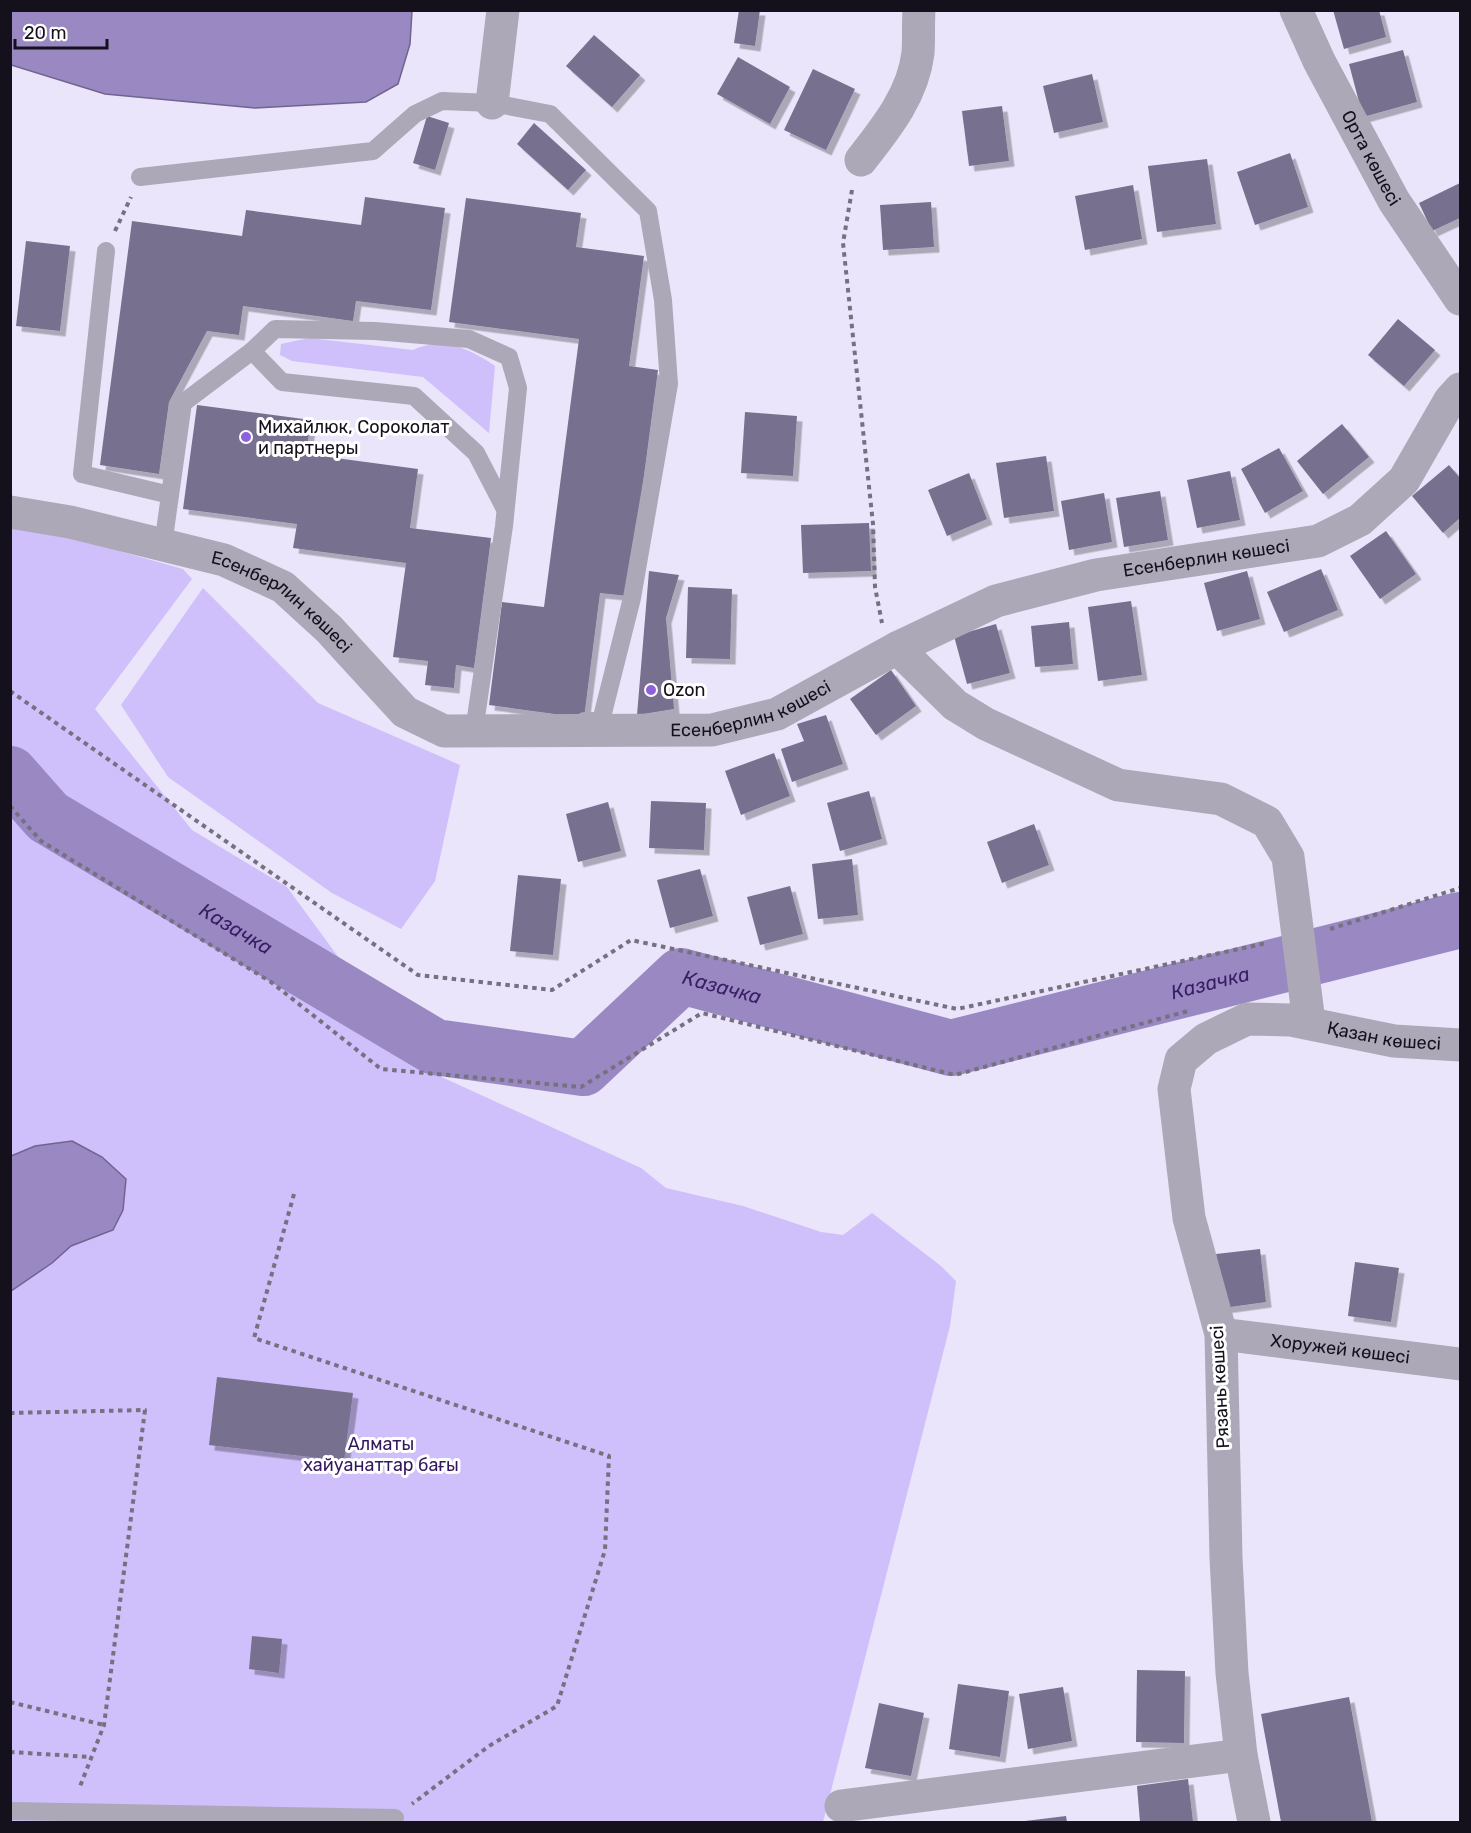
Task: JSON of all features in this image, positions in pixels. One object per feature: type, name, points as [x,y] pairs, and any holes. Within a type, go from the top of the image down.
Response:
[{"type":"street","points":[[492,103],[503,10]]},
{"type":"street","points":[[861,160],[888,126],[910,87],[918,54],[919,10]]},
{"type":"street","name":"Орта көшесі","points":[[1296,10],[1319,61],[1394,201],[1461,299]]},
{"type":"street","name":"Есенберлин көшесі","points":[[10,512],[70,522],[224,560],[284,587],[329,629],[405,712],[444,731],[475,725],[712,730],[777,714],[897,648],[996,602],[1096,575],[1318,541],[1360,520],[1404,480],[1450,400],[1461,389]]},
{"type":"street","points":[[897,648],[955,705],[986,724],[1118,784],[1221,799],[1267,822],[1288,857],[1309,1011]]},
{"type":"street","name":"Қазан көшесі","points":[[1309,1011],[1394,1041],[1461,1045]]},
{"type":"street","name":"Рязань көшесі","points":[[1254,1822],[1241,1755],[1232,1673],[1226,1558],[1221,1334],[1189,1218],[1174,1089],[1181,1060],[1206,1039],[1247,1019],[1309,1011]]},
{"type":"street","name":"Хоружей көшесі","points":[[1221,1334],[1461,1364]]},
{"type":"street","points":[[841,1806],[1241,1755]]},
{"type":"lane","points":[[140,177],[372,151],[414,114],[442,101],[492,103],[550,114],[648,211],[663,300],[669,384],[632,598],[601,721],[475,725],[505,509],[518,388],[509,357],[469,339],[364,331],[275,329],[252,351],[183,403],[163,545]]},
{"type":"lane","points":[[106,251],[82,474],[170,495]]},
{"type":"lane","points":[[252,351],[282,382],[414,396],[477,453],[505,509]]},
{"type":"lane","points":[[10,1811],[206,1818],[395,1818]]},
{"type":"path","points":[[861,160],[847,204],[843,243],[873,524],[878,610],[897,648]]},
{"type":"path","points":[[106,251],[140,177]]},
{"type":"path","points":[[10,691],[418,975],[552,990],[631,940],[957,1009],[1268,942]]},
{"type":"path","points":[[10,806],[41,841],[271,982],[381,1070],[581,1087],[702,1013],[955,1075],[1192,1010]]},
{"type":"path","points":[[1326,930],[1461,888]]},
{"type":"path","points":[[294,1194],[254,1338],[609,1456],[605,1550],[557,1706],[489,1746],[395,1818]]},
{"type":"path","points":[[10,1413],[146,1410],[104,1725],[70,1812]]},
{"type":"path","points":[[10,1702],[104,1725]]},
{"type":"path","points":[[10,1752],[91,1757]]},
{"type":"green space","points":[[309,338],[413,350],[435,344],[446,344],[476,354],[495,366],[489,433],[423,377],[292,361],[280,355],[281,344]]},
{"type":"green space","name":"Алматы хайуанаттар бағы","points":[[10,526],[58,534],[183,569],[192,579],[95,709],[192,830],[287,887],[372,1003],[376,1040],[400,1058],[641,1168],[666,1188],[743,1206],[821,1232],[843,1235],[872,1213],[941,1266],[956,1281],[950,1326],[823,1822],[11,1822]]},
{"type":"green space","points":[[203,588],[318,703],[460,765],[435,881],[401,929],[332,893],[168,777],[121,705]]},
{"type":"shaded area","points":[[10,11],[412,11],[410,44],[398,84],[366,102],[255,108],[105,94],[11,65]]},
{"type":"shaded area","points":[[72,1141],[102,1157],[126,1179],[123,1210],[113,1230],[71,1246],[52,1263],[11,1291],[11,1156],[35,1146]]},
{"type":"building","points":[[739,10],[760,10],[755,46],[734,43]]},
{"type":"building","points":[[1333,10],[1379,10],[1386,37],[1344,49]]},
{"type":"building","points":[[594,35],[640,75],[612,107],[566,66]]},
{"type":"building","points":[[1403,50],[1417,102],[1363,117],[1349,64]]},
{"type":"building","points":[[738,57],[790,87],[770,124],[717,94]]},
{"type":"building","points":[[813,69],[855,89],[826,150],[784,130]]},
{"type":"building","points":[[1092,74],[1103,122],[1054,133],[1043,86]]},
{"type":"building","points":[[1002,106],[1009,161],[969,166],[962,111]]},
{"type":"building","points":[[427,116],[449,123],[435,170],[413,163]]},
{"type":"building","points":[[534,123],[586,170],[568,190],[517,144]]},
{"type":"building","points":[[1290,153],[1308,207],[1255,225],[1237,172]]},
{"type":"building","points":[[1207,159],[1216,224],[1157,232],[1148,166]]},
{"type":"building","points":[[1460,183],[1460,218],[1432,231],[1419,203]]},
{"type":"building","points":[[1133,185],[1142,239],[1085,250],[1075,196]]},
{"type":"building","points":[[365,197],[445,208],[431,310],[356,301],[353,321],[243,306],[239,335],[207,331],[169,402],[159,474],[100,465],[132,221],[242,236],[246,210],[361,225]]},
{"type":"building","points":[[466,198],[581,213],[576,247],[644,256],[629,366],[658,370],[628,596],[600,593],[584,718],[489,705],[502,602],[544,607],[579,339],[449,322]]},
{"type":"building","points":[[931,202],[934,247],[883,250],[880,205]]},
{"type":"building","points":[[26,241],[70,246],[60,331],[16,326]]},
{"type":"building","points":[[1398,319],[1435,350],[1404,386],[1368,355]]},
{"type":"building","points":[[197,405],[311,420],[306,454],[418,469],[410,528],[491,538],[474,668],[456,665],[454,688],[425,685],[428,661],[393,657],[406,563],[293,548],[297,524],[183,509]]},
{"type":"building","points":[[745,412],[797,416],[793,476],[741,473]]},
{"type":"building","points":[[1342,424],[1369,457],[1323,494],[1297,461]]},
{"type":"building","points":[[1279,448],[1303,491],[1265,513],[1241,469]]},
{"type":"building","points":[[1046,456],[1054,511],[1004,518],[996,463]]},
{"type":"building","points":[[1449,465],[1460,478],[1460,518],[1443,533],[1412,496]]},
{"type":"building","points":[[1230,471],[1240,520],[1197,528],[1187,480]]},
{"type":"building","points":[[969,473],[987,519],[947,536],[928,490]]},
{"type":"building","points":[[1160,491],[1168,540],[1124,547],[1116,498]]},
{"type":"building","points":[[1104,493],[1112,542],[1069,550],[1061,501]]},
{"type":"building","points":[[869,523],[871,571],[803,573],[801,525]]},
{"type":"building","points":[[1386,531],[1416,574],[1380,599],[1350,556]]},
{"type":"building","points":[[1321,569],[1338,610],[1284,632],[1267,592]]},
{"type":"building","points":[[649,571],[679,575],[666,618],[674,709],[637,715]]},
{"type":"building","points":[[1247,571],[1260,619],[1217,631],[1204,583]]},
{"type":"building","points":[[688,587],[732,589],[730,659],[686,658]]},
{"type":"building","points":[[1131,601],[1142,675],[1098,681],[1088,607]]},
{"type":"building","points":[[1069,622],[1073,664],[1035,667],[1031,626]]},
{"type":"building","points":[[996,624],[1010,673],[967,684],[954,636]]},
{"type":"building","points":[[891,670],[916,706],[876,735],[850,699]]},
{"type":"building","points":[[826,715],[843,764],[792,782],[781,749],[804,741],[797,724]]},
{"type":"building","points":[[774,753],[790,796],[741,815],[725,771]]},
{"type":"building","points":[[869,791],[882,839],[840,851],[827,803]]},
{"type":"building","points":[[651,801],[706,803],[704,850],[649,848]]},
{"type":"building","points":[[608,802],[621,851],[578,862],[566,814]]},
{"type":"building","points":[[1034,824],[1049,865],[1002,883],[987,842]]},
{"type":"building","points":[[852,859],[858,915],[818,919],[812,864]]},
{"type":"building","points":[[700,869],[713,916],[670,928],[657,880]]},
{"type":"building","points":[[518,875],[561,879],[553,955],[510,951]]},
{"type":"building","points":[[790,886],[803,934],[760,945],[747,897]]},
{"type":"building","points":[[1260,1249],[1266,1302],[1223,1308],[1216,1254]]},
{"type":"building","points":[[1355,1262],[1399,1268],[1391,1322],[1348,1316]]},
{"type":"building","points":[[217,1377],[353,1393],[344,1461],[209,1445]]},
{"type":"building","points":[[252,1636],[282,1639],[279,1673],[249,1669]]},
{"type":"building","points":[[1137,1670],[1185,1671],[1184,1743],[1136,1742]]},
{"type":"building","points":[[958,1684],[1009,1691],[1000,1757],[949,1749]]},
{"type":"building","points":[[1063,1687],[1072,1741],[1028,1749],[1019,1694]]},
{"type":"building","points":[[1349,1697],[1372,1822],[1281,1822],[1261,1714]]},
{"type":"building","points":[[879,1703],[924,1713],[911,1776],[865,1768]]},
{"type":"building","points":[[1188,1779],[1193,1822],[1140,1822],[1137,1786]]},
{"type":"building","points":[[1066,1816],[1067,1822],[1025,1822],[1025,1821]]},
{"type":"waterway","name":"Казачка","points":[[10,774],[48,817],[435,1047],[583,1068],[681,976],[951,1048],[1460,920]]},
{"type":"place","name":"Михайлюк, Сороколат и партнеры","points":[[246,437]]},
{"type":"place","name":"Ozon","points":[[651,690]]}]
